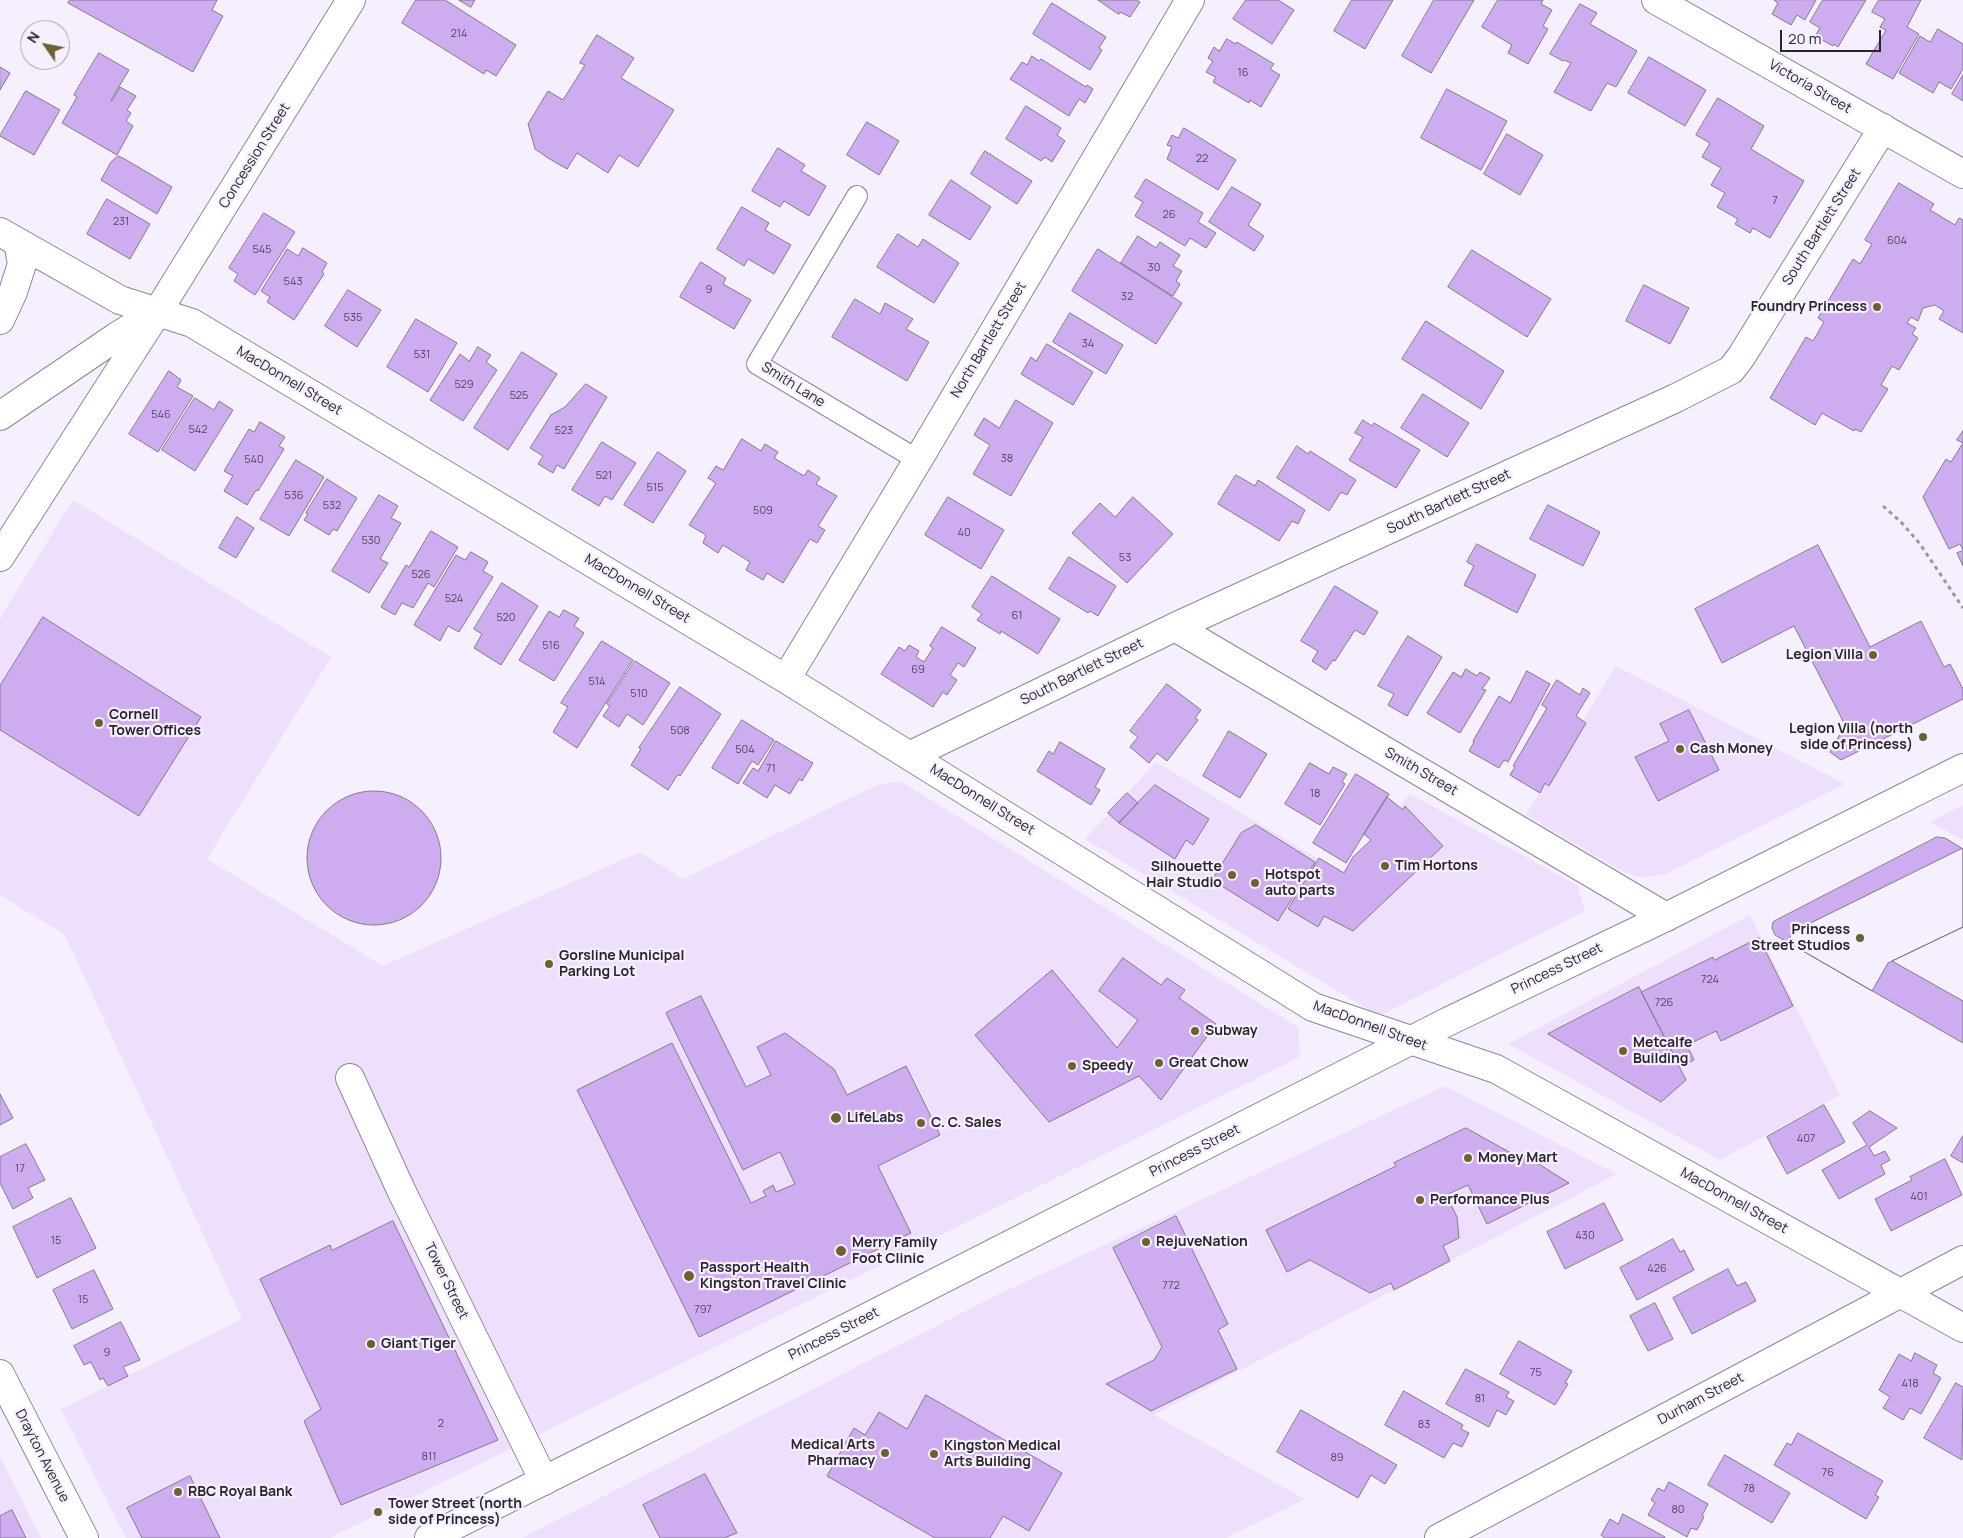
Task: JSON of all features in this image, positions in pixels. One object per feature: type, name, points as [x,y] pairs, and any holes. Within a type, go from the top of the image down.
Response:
[{"type":"street","name":"Concession Street","points":[[0,557],[158,311],[351,0]]},
{"type":"street","name":"North Bartlett Street","points":[[786,679],[1190,0]]},
{"type":"street","name":"Victoria Street","points":[[1656,0],[1963,174]]},
{"type":"street","name":"South Bartlett Street","points":[[910,755],[1175,627],[1676,398],[1731,370],[1741,358],[1883,128]]},
{"type":"street","name":"MacDonnell Street","points":[[9,237],[120,300],[192,323],[786,679],[1313,1007],[1496,1069],[1963,1328]]},
{"type":"street","name":"MacDonnell Street","points":[[0,320],[22,264],[9,237]]},
{"type":"street","name":"Concession Street","points":[[0,416],[116,337],[158,311]]},
{"type":"street","name":"Smith Street","points":[[1175,627],[1666,917]]},
{"type":"street","name":"Princess Street","points":[[429,1538],[1410,1041],[1666,917],[1963,768]]},
{"type":"street","name":"Tower Street","points":[[350,1078],[401,1190],[544,1481]]},
{"type":"street","name":"Durham Street","points":[[1440,1538],[1963,1260]]},
{"type":"street","name":"Drayton Avenue","points":[[0,1374],[84,1538]]},
{"type":"lane","name":"Smith Lane","points":[[857,196],[757,364],[918,460]]},
{"type":"path","points":[[1883,506],[1901,522],[1920,544],[1963,608]]},
{"type":"shaded area","points":[[73,500],[331,657],[207,859],[383,966],[640,852],[683,879],[877,785],[900,781],[1298,1027],[1300,1057],[330,1538],[126,1538],[61,1409],[242,1319],[65,935],[0,895],[0,618]]},
{"type":"shaded area","points":[[1616,666],[1845,784],[1664,875],[1640,877],[1621,871],[1526,815]]},
{"type":"shaded area","points":[[1156,762],[1342,873],[1410,794],[1577,885],[1585,911],[1379,1016],[1085,839]]},
{"type":"shaded area","points":[[1963,805],[1963,840],[1930,822]]},
{"type":"shaded area","points":[[1750,915],[1840,1095],[1720,1160],[1508,1044]]},
{"type":"shaded area","points":[[1445,1086],[1617,1174],[1154,1415],[1305,1499],[1226,1538],[522,1538],[997,1295]]},
{"type":"shaded area","points":[[0,1457],[41,1538],[0,1538]]},
{"type":"building","points":[[70,0],[217,0],[212,10],[223,16],[193,72],[68,3]]},
{"type":"building","points":[[416,0],[445,0],[516,45],[496,76],[486,70],[484,74],[402,23]]},
{"type":"building","points":[[459,0],[475,0],[471,7]]},
{"type":"building","points":[[1098,0],[1136,0],[1140,2],[1130,17],[1120,12],[1119,14]]},
{"type":"building","points":[[1246,0],[1278,0],[1294,10],[1272,44],[1233,19]]},
{"type":"building","points":[[1352,0],[1393,0],[1365,49],[1334,31]]},
{"type":"building","points":[[1434,0],[1474,0],[1431,73],[1402,56]]},
{"type":"building","points":[[1498,0],[1543,0],[1541,4],[1552,10],[1543,26],[1548,29],[1528,64],[1508,53],[1512,45],[1482,27]]},
{"type":"building","points":[[1774,0],[1816,0],[1805,20],[1797,15],[1791,25],[1772,14],[1778,3]]},
{"type":"building","points":[[1823,0],[1866,0],[1838,47],[1815,36],[1820,28],[1810,22]]},
{"type":"building","points":[[1879,0],[1921,0],[1907,27],[1919,34],[1893,79],[1866,64],[1886,30],[1880,27],[1885,19],[1872,12]]},
{"type":"building","points":[[1052,3],[1106,37],[1099,48],[1102,50],[1090,70],[1033,34]]},
{"type":"building","points":[[1580,4],[1597,13],[1590,24],[1637,51],[1616,87],[1607,83],[1591,111],[1554,92],[1571,63],[1550,54]]},
{"type":"building","points":[[1938,29],[1963,44],[1963,69],[1951,89],[1939,82],[1933,93],[1899,73],[1920,36],[1930,42]]},
{"type":"building","points":[[597,35],[634,58],[621,78],[674,110],[638,167],[619,155],[608,173],[577,153],[567,169],[548,158],[535,149],[528,124],[548,91],[563,100],[585,65],[580,63]]},
{"type":"building","points":[[1227,39],[1236,44],[1237,42],[1274,64],[1270,69],[1280,75],[1261,107],[1250,100],[1249,103],[1213,82],[1216,77],[1206,72],[1213,61],[1208,58],[1214,47],[1219,51]]},
{"type":"building","points":[[99,53],[129,70],[111,100],[120,87],[136,96],[127,110],[131,113],[126,121],[133,126],[117,155],[62,123],[77,97],[74,95]]},
{"type":"building","points":[[1032,56],[1039,61],[1041,59],[1086,87],[1087,85],[1093,89],[1085,103],[1079,99],[1069,116],[1010,79],[1022,62],[1027,65]]},
{"type":"building","points":[[1649,57],[1706,90],[1685,126],[1628,93]]},
{"type":"building","points":[[0,67],[10,73],[0,90]]},
{"type":"building","points":[[1963,75],[1963,101],[1952,94]]},
{"type":"building","points":[[1447,89],[1507,121],[1481,170],[1421,138]]},
{"type":"building","points":[[26,91],[60,110],[34,155],[0,136]]},
{"type":"building","points":[[1718,98],[1764,126],[1751,149],[1804,181],[1770,238],[1753,228],[1750,233],[1735,224],[1738,219],[1717,207],[1725,193],[1711,185],[1721,168],[1702,157],[1710,143],[1696,135]]},
{"type":"building","points":[[1026,106],[1061,128],[1057,135],[1065,141],[1052,162],[1045,157],[1041,161],[1006,139]]},
{"type":"building","points":[[867,122],[899,141],[879,175],[847,155]]},
{"type":"building","points":[[1184,128],[1236,160],[1218,190],[1167,159],[1172,147],[1167,145],[1172,135],[1178,138]]},
{"type":"building","points":[[1507,134],[1543,155],[1520,195],[1484,174]]},
{"type":"building","points":[[778,148],[805,165],[801,171],[826,186],[809,216],[784,201],[780,207],[752,191]]},
{"type":"building","points":[[985,151],[1032,181],[1017,204],[971,174]]},
{"type":"building","points":[[118,156],[172,187],[157,214],[101,180],[111,162]]},
{"type":"building","points":[[1146,179],[1203,213],[1198,222],[1216,233],[1206,248],[1190,238],[1185,246],[1135,216],[1143,202],[1135,197]]},
{"type":"building","points":[[951,180],[991,207],[970,240],[929,215]]},
{"type":"building","name":"Foundry Princess","points":[[1899,183],[1934,204],[1930,210],[1955,225],[1959,218],[1963,220],[1963,333],[1939,319],[1944,311],[1935,305],[1923,308],[1918,321],[1911,317],[1907,323],[1916,328],[1912,334],[1918,338],[1899,370],[1892,366],[1881,385],[1888,389],[1861,432],[1855,429],[1854,431],[1822,413],[1815,425],[1770,398],[1806,337],[1813,341],[1824,322],[1818,318],[1853,259],[1860,264],[1872,244],[1865,240]]},
{"type":"building","points":[[1232,187],[1261,204],[1248,225],[1264,236],[1254,251],[1209,222]]},
{"type":"building","points":[[107,199],[150,224],[130,259],[87,234]]},
{"type":"building","points":[[742,207],[769,223],[765,230],[791,245],[774,274],[748,259],[744,266],[717,249]]},
{"type":"building","points":[[264,213],[295,232],[255,295],[234,281],[238,274],[229,268]]},
{"type":"building","points":[[898,234],[918,247],[923,239],[959,263],[934,303],[877,267]]},
{"type":"building","points":[[1138,236],[1156,248],[1160,242],[1180,255],[1173,266],[1182,271],[1176,281],[1180,284],[1173,296],[1121,263]]},
{"type":"building","points":[[303,248],[327,263],[322,272],[324,274],[294,320],[267,302],[270,297],[261,291],[287,249],[298,256]]},
{"type":"building","points":[[1098,249],[1182,303],[1156,344],[1072,291]]},
{"type":"building","points":[[1472,250],[1551,299],[1527,337],[1448,287]]},
{"type":"building","points":[[701,262],[726,278],[723,284],[751,300],[734,329],[680,297]]},
{"type":"building","points":[[1644,285],[1689,308],[1670,344],[1626,321]]},
{"type":"building","points":[[348,290],[381,310],[357,347],[325,326]]},
{"type":"building","points":[[855,299],[880,314],[885,303],[908,316],[913,319],[906,329],[929,342],[907,381],[832,337]]},
{"type":"building","points":[[1070,313],[1123,345],[1106,374],[1053,342]]},
{"type":"building","points":[[416,319],[457,343],[428,392],[387,367]]},
{"type":"building","points":[[1426,321],[1504,371],[1481,409],[1402,359]]},
{"type":"building","points":[[1047,344],[1093,372],[1073,405],[1021,374],[1031,357],[1036,361]]},
{"type":"building","points":[[478,347],[491,355],[486,362],[497,370],[463,421],[430,400],[460,354],[469,361]]},
{"type":"building","points":[[522,352],[557,374],[508,450],[474,428]]},
{"type":"building","points":[[169,371],[181,380],[177,387],[193,396],[158,452],[129,434]]},
{"type":"building","points":[[586,384],[607,397],[564,469],[557,465],[553,473],[538,464],[543,456],[530,448],[551,415],[565,407]]},
{"type":"building","points":[[1423,394],[1469,423],[1447,457],[1401,428]]},
{"type":"building","points":[[195,398],[214,410],[219,401],[233,410],[195,471],[162,450]]},
{"type":"building","points":[[1016,400],[1053,423],[1011,496],[973,474],[990,445],[974,435],[984,418],[999,428]]},
{"type":"building","points":[[1363,420],[1372,426],[1374,423],[1420,450],[1396,488],[1349,460],[1363,437],[1355,433]]},
{"type":"building","points":[[260,422],[285,437],[279,446],[284,449],[247,505],[224,491],[233,476],[224,471],[249,429],[254,432]]},
{"type":"building","points":[[1963,431],[1963,443],[1957,440]]},
{"type":"building","points":[[742,439],[761,451],[765,444],[778,452],[774,458],[804,476],[808,470],[820,478],[816,484],[837,496],[818,526],[825,530],[817,543],[810,539],[783,583],[767,573],[763,580],[746,570],[750,562],[723,545],[718,553],[703,543],[706,535],[689,525],[716,483],[708,478],[716,466],[723,470]]},
{"type":"building","points":[[602,442],[636,463],[612,500],[605,496],[599,506],[572,490]]},
{"type":"building","points":[[1963,443],[1963,550],[1960,544],[1949,549],[1923,497],[1946,459],[1951,462]]},
{"type":"building","points":[[1297,446],[1308,454],[1310,451],[1356,480],[1347,495],[1341,492],[1329,511],[1277,478]]},
{"type":"building","points":[[658,452],[686,471],[653,523],[624,505]]},
{"type":"building","points":[[296,460],[324,477],[289,536],[260,519]]},
{"type":"building","points":[[1236,475],[1255,486],[1258,480],[1305,510],[1298,524],[1292,521],[1279,541],[1218,504]]},
{"type":"building","points":[[327,479],[357,498],[337,531],[333,529],[329,535],[304,520],[308,514],[306,513]]},
{"type":"building","points":[[379,495],[398,506],[391,518],[401,523],[380,559],[388,563],[369,593],[332,571]]},
{"type":"building","points":[[948,497],[1004,530],[981,569],[925,535]]},
{"type":"building","points":[[1133,497],[1173,534],[1127,583],[1072,533],[1100,503],[1115,517]]},
{"type":"building","points":[[1548,505],[1600,532],[1583,566],[1530,539]]},
{"type":"building","points":[[237,517],[254,528],[236,558],[219,548]]},
{"type":"building","points":[[431,531],[458,547],[434,587],[428,583],[413,608],[402,603],[395,615],[381,607],[406,565],[409,567]]},
{"type":"building","points":[[1477,544],[1536,575],[1517,613],[1464,585],[1474,566],[1467,562]]},
{"type":"building","name":"Legion Villa","points":[[1818,545],[1870,647],[1921,621],[1944,667],[1950,664],[1963,689],[1963,699],[1841,760],[1830,752],[1845,725],[1794,626],[1722,663],[1695,609]]},
{"type":"building","points":[[1963,551],[1963,566],[1957,553]]},
{"type":"building","points":[[471,552],[488,562],[483,571],[493,577],[459,632],[448,626],[440,641],[414,625],[456,555],[465,560]]},
{"type":"building","points":[[1069,557],[1116,586],[1098,616],[1090,611],[1088,613],[1049,589]]},
{"type":"building","points":[[992,576],[1060,619],[1038,654],[1001,631],[1000,634],[977,620],[982,614],[972,607]]},
{"type":"building","points":[[502,583],[538,606],[501,665],[474,648],[482,634],[474,629]]},
{"type":"building","points":[[1335,586],[1378,612],[1364,635],[1355,630],[1335,661],[1333,660],[1326,670],[1312,661],[1318,651],[1301,641]]},
{"type":"building","points":[[564,610],[579,618],[574,626],[584,633],[554,681],[519,660],[549,611],[559,617]]},
{"type":"building","name":"Cornell Tower Offices","points":[[43,617],[201,717],[139,816],[0,730],[0,686]]},
{"type":"building","points":[[942,627],[976,648],[964,667],[958,663],[950,675],[957,680],[947,695],[943,692],[933,707],[881,674],[899,647],[905,651],[909,645],[919,651],[916,657],[924,662],[933,648],[930,646]]},
{"type":"building","points":[[1408,636],[1442,657],[1407,716],[1388,705],[1394,694],[1378,686]]},
{"type":"building","points":[[602,641],[633,660],[577,748],[553,732],[568,707],[561,703]]},
{"type":"building","points":[[635,661],[670,683],[643,725],[627,714],[619,727],[603,716],[610,706],[607,704]]},
{"type":"building","points":[[1466,669],[1477,676],[1480,672],[1490,678],[1482,689],[1486,690],[1460,733],[1427,713],[1453,672],[1461,677]]},
{"type":"building","points":[[1527,671],[1550,684],[1508,762],[1504,760],[1499,768],[1469,751],[1499,696],[1510,703]]},
{"type":"building","points":[[1557,680],[1580,695],[1583,688],[1590,693],[1576,716],[1586,723],[1549,786],[1545,783],[1540,793],[1510,775],[1515,767],[1513,766],[1547,708],[1542,705]]},
{"type":"building","points":[[1167,684],[1201,710],[1195,718],[1198,720],[1167,761],[1157,753],[1149,763],[1130,747],[1138,737],[1130,731]]},
{"type":"building","points":[[680,687],[721,714],[680,776],[678,774],[668,790],[631,765],[641,749],[639,748]]},
{"type":"building","name":"Cash Money","points":[[1689,710],[1719,770],[1658,801],[1635,757],[1669,741],[1660,724]]},
{"type":"building","points":[[742,720],[774,740],[758,765],[752,761],[738,784],[712,768]]},
{"type":"building","points":[[1229,731],[1267,754],[1240,798],[1203,776]]},
{"type":"building","points":[[776,741],[813,763],[802,781],[799,779],[790,794],[775,785],[767,798],[743,783],[753,768],[758,771]]},
{"type":"building","points":[[1060,742],[1105,769],[1095,787],[1100,790],[1091,805],[1037,771],[1049,751],[1053,754]]},
{"type":"building","points":[[1310,763],[1329,774],[1333,767],[1347,774],[1342,782],[1345,784],[1320,825],[1285,804]]},
{"type":"building","points":[[1356,774],[1389,794],[1346,863],[1313,843]]},
{"type":"building","points":[[1155,785],[1209,819],[1193,845],[1186,840],[1175,859],[1119,823]]},
{"type":"building","points":[[374,791],[399,796],[421,811],[436,833],[441,858],[436,883],[421,905],[399,920],[374,925],[349,920],[327,905],[312,883],[307,858],[312,833],[327,811],[349,796]]},
{"type":"building","points":[[1127,793],[1138,803],[1119,823],[1108,813]]},
{"type":"building","name":"Tim Hortons","points":[[1387,797],[1403,810],[1405,806],[1443,846],[1353,931],[1324,916],[1318,927],[1288,909],[1319,858],[1344,873],[1353,857],[1371,840],[1364,834]]},
{"type":"building","points":[[1256,825],[1315,862],[1278,921],[1212,880],[1241,833]]},
{"type":"building","name":"Princess Street Studios","points":[[1937,837],[1945,838],[1963,849],[1963,927],[1892,961],[1963,1001],[1963,1043],[1775,935],[1772,928],[1773,922]]},
{"type":"building","name":"Princess Street Studios","points":[[1963,849],[1963,927],[1888,963],[1872,991],[1789,943],[1791,933]]},
{"type":"building","points":[[1759,938],[1793,1006],[1721,1041],[1716,1031],[1687,1045],[1694,1060],[1680,1067],[1641,992],[1713,957],[1714,960]]},
{"type":"building","points":[[1123,958],[1161,985],[1167,978],[1185,990],[1179,998],[1216,1024],[1161,1100],[1139,1076],[1049,1122],[975,1035],[1052,970],[1117,1048],[1138,1020],[1099,991]]},
{"type":"building","name":"Metcalfe Building","points":[[1639,987],[1686,1080],[1661,1102],[1548,1034]]},
{"type":"building","points":[[701,996],[746,1087],[771,1075],[757,1047],[785,1033],[834,1069],[847,1095],[906,1066],[940,1135],[878,1166],[911,1233],[699,1337],[577,1090],[672,1043],[751,1203],[766,1196],[763,1191],[773,1185],[776,1192],[795,1184],[780,1152],[743,1170],[666,1013]]},
{"type":"building","points":[[0,1094],[13,1118],[0,1125]]},
{"type":"building","points":[[1824,1105],[1845,1142],[1787,1174],[1767,1137]]},
{"type":"building","points":[[1870,1111],[1897,1128],[1869,1147],[1874,1156],[1885,1151],[1890,1160],[1881,1165],[1885,1174],[1839,1199],[1822,1170],[1867,1145],[1853,1123]]},
{"type":"building","points":[[1466,1128],[1520,1158],[1530,1154],[1534,1161],[1569,1183],[1487,1224],[1468,1185],[1446,1195],[1457,1217],[1459,1238],[1443,1246],[1450,1261],[1394,1290],[1391,1283],[1370,1293],[1310,1260],[1287,1272],[1266,1230],[1396,1166],[1394,1163]]},
{"type":"building","points":[[1963,1136],[1963,1163],[1951,1156]]},
{"type":"building","points":[[26,1144],[45,1180],[28,1188],[33,1198],[13,1209],[0,1183],[0,1157]]},
{"type":"building","points":[[1945,1159],[1962,1195],[1891,1231],[1875,1199],[1912,1180],[1910,1177]]},
{"type":"building","points":[[71,1198],[96,1248],[37,1278],[13,1227]]},
{"type":"building","points":[[1604,1203],[1623,1240],[1565,1269],[1547,1232]]},
{"type":"building","points":[[1176,1216],[1228,1324],[1218,1330],[1237,1369],[1151,1411],[1106,1384],[1154,1360],[1162,1347],[1113,1248]]},
{"type":"building","name":"Giant Tiger","points":[[393,1221],[498,1440],[341,1505],[304,1421],[321,1409],[260,1279],[330,1245],[332,1250]]},
{"type":"building","points":[[1673,1239],[1680,1252],[1684,1250],[1694,1270],[1637,1300],[1620,1268]]},
{"type":"building","points":[[1728,1269],[1737,1286],[1746,1282],[1756,1301],[1692,1334],[1673,1298]]},
{"type":"building","points":[[94,1270],[113,1309],[72,1329],[53,1290]]},
{"type":"building","points":[[1655,1303],[1673,1339],[1648,1351],[1630,1316]]},
{"type":"building","points":[[121,1322],[140,1360],[123,1367],[128,1376],[108,1386],[103,1378],[100,1380],[91,1362],[84,1365],[74,1346]]},
{"type":"building","points":[[1519,1341],[1572,1371],[1565,1383],[1568,1384],[1555,1405],[1500,1374]]},
{"type":"building","points":[[1915,1353],[1937,1365],[1933,1373],[1941,1378],[1921,1414],[1910,1408],[1903,1420],[1883,1408],[1890,1397],[1879,1390],[1899,1354],[1911,1361]]},
{"type":"building","points":[[1466,1369],[1509,1392],[1506,1397],[1514,1401],[1506,1415],[1497,1410],[1489,1427],[1446,1404]]},
{"type":"building","points":[[1956,1383],[1963,1387],[1962,1460],[1924,1438]]},
{"type":"building","points":[[1404,1391],[1463,1425],[1461,1429],[1469,1433],[1462,1447],[1453,1443],[1444,1458],[1385,1425]]},
{"type":"building","name":"Kingston Medical Arts Building","points":[[926,1395],[1062,1473],[1029,1531],[1003,1516],[990,1538],[935,1538],[827,1476],[854,1428],[865,1435],[879,1412],[907,1429]]},
{"type":"building","points":[[1301,1410],[1397,1465],[1385,1484],[1371,1475],[1358,1498],[1277,1452]]},
{"type":"building","points":[[1798,1433],[1883,1481],[1875,1495],[1879,1497],[1866,1519],[1774,1465],[1787,1443],[1791,1445]]},
{"type":"building","points":[[1725,1455],[1790,1493],[1772,1523],[1708,1485]]},
{"type":"building","points":[[705,1474],[737,1533],[724,1538],[660,1538],[643,1505]]},
{"type":"building","name":"RBC Royal Bank","points":[[190,1476],[220,1538],[142,1538],[127,1508]]},
{"type":"building","points":[[1669,1482],[1708,1504],[1697,1530],[1691,1528],[1687,1537],[1648,1515],[1655,1503],[1651,1500],[1658,1488],[1664,1491]]},
{"type":"building","points":[[12,1510],[26,1538],[0,1538],[0,1516]]},
{"type":"building","points":[[1623,1514],[1665,1538],[1605,1538],[1601,1535],[1610,1519],[1618,1524]]},
{"type":"place","name":"Foundry Princess","points":[[1877,307]]},
{"type":"place","name":"Legion Villa","points":[[1873,655]]},
{"type":"place","name":"Cornell Tower Offices","points":[[99,723]]},
{"type":"place","name":"Legion Villa (north side of Princess)","points":[[1923,737]]},
{"type":"place","name":"Cash Money","points":[[1680,749]]},
{"type":"place","name":"Tim Hortons","points":[[1385,866]]},
{"type":"place","name":"Silhouette Hair Studio","points":[[1232,875]]},
{"type":"place","name":"Hotspot auto parts","points":[[1255,883]]},
{"type":"place","name":"Princess Street Studios","points":[[1860,938]]},
{"type":"place","name":"Gorsline Municipal Parking Lot","points":[[549,964]]},
{"type":"place","name":"Subway","points":[[1195,1031]]},
{"type":"place","name":"Metcalfe Building","points":[[1623,1051]]},
{"type":"place","name":"Great Chow","points":[[1159,1063]]},
{"type":"place","name":"Speedy","points":[[1072,1066]]},
{"type":"place","name":"LifeLabs","points":[[836,1118]]},
{"type":"place","name":"C. C. Sales","points":[[921,1123]]},
{"type":"place","name":"Money Mart","points":[[1468,1158]]},
{"type":"place","name":"Performance Plus","points":[[1420,1200]]},
{"type":"place","name":"RejuveNation","points":[[1146,1242]]},
{"type":"place","name":"Merry Family Foot Clinic","points":[[841,1251]]},
{"type":"place","name":"Passport Health Kingston Travel Clinic","points":[[689,1276]]},
{"type":"place","name":"Giant Tiger","points":[[371,1344]]},
{"type":"place","name":"Medical Arts Pharmacy","points":[[885,1453]]},
{"type":"place","name":"Kingston Medical Arts Building","points":[[934,1454]]},
{"type":"place","name":"RBC Royal Bank","points":[[178,1492]]},
{"type":"place","name":"Tower Street (north side of Princess)","points":[[378,1512]]}]
